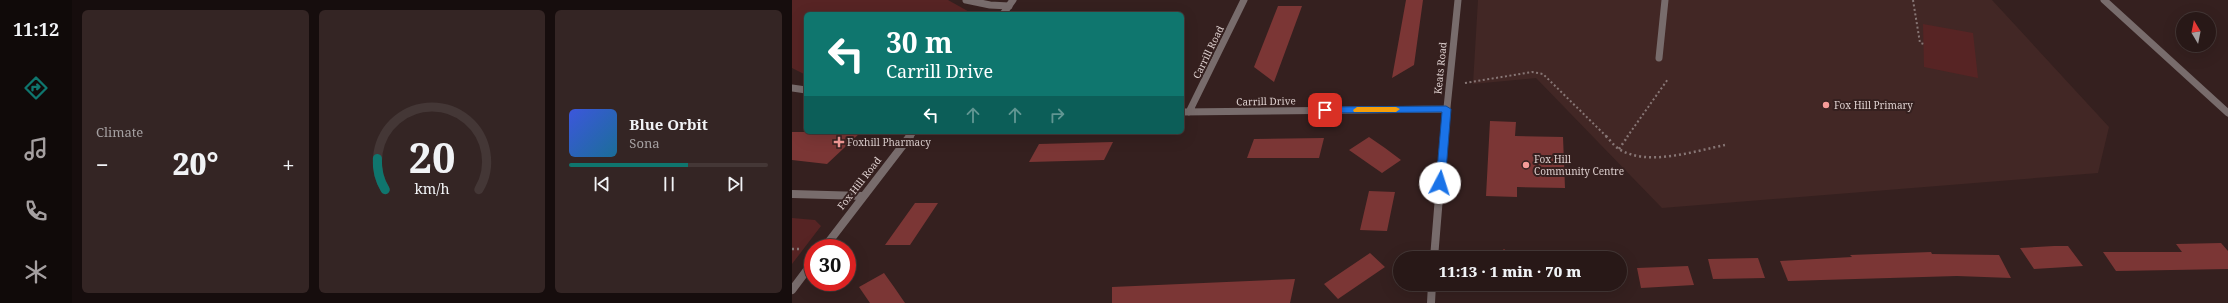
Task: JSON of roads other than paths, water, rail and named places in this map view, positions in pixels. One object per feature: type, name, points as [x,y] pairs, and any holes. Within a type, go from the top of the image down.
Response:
[{"type":"street","points":[[966,0],[990,6],[1009,6]]},
{"type":"street","points":[[1004,12],[1013,0]]},
{"type":"street","name":"Carrill Road","points":[[1186,112],[1244,0]]},
{"type":"street","name":"Keats Road","points":[[1435,251],[1446,109],[1458,0]]},
{"type":"street","points":[[1658,58],[1665,0]]},
{"type":"street","points":[[2104,0],[2228,113]]},
{"type":"street","points":[[792,88],[804,90]]},
{"type":"street","name":"Carrill Drive","points":[[1186,112],[1446,109]]},
{"type":"street","name":"Fox Hill Road","points":[[831,239],[911,134]]},
{"type":"street","points":[[792,194],[863,196]]},
{"type":"street","points":[[792,290],[804,274]]},
{"type":"street","points":[[1431,303],[1432,291]]},
{"type":"place","name":"Fox Hill Primary","points":[[1826,105]]},
{"type":"place","name":"Foxhill Pharmacy","points":[[839,142]]},
{"type":"place","name":"Fox Hill Community Centre","points":[[1526,165]]}]
